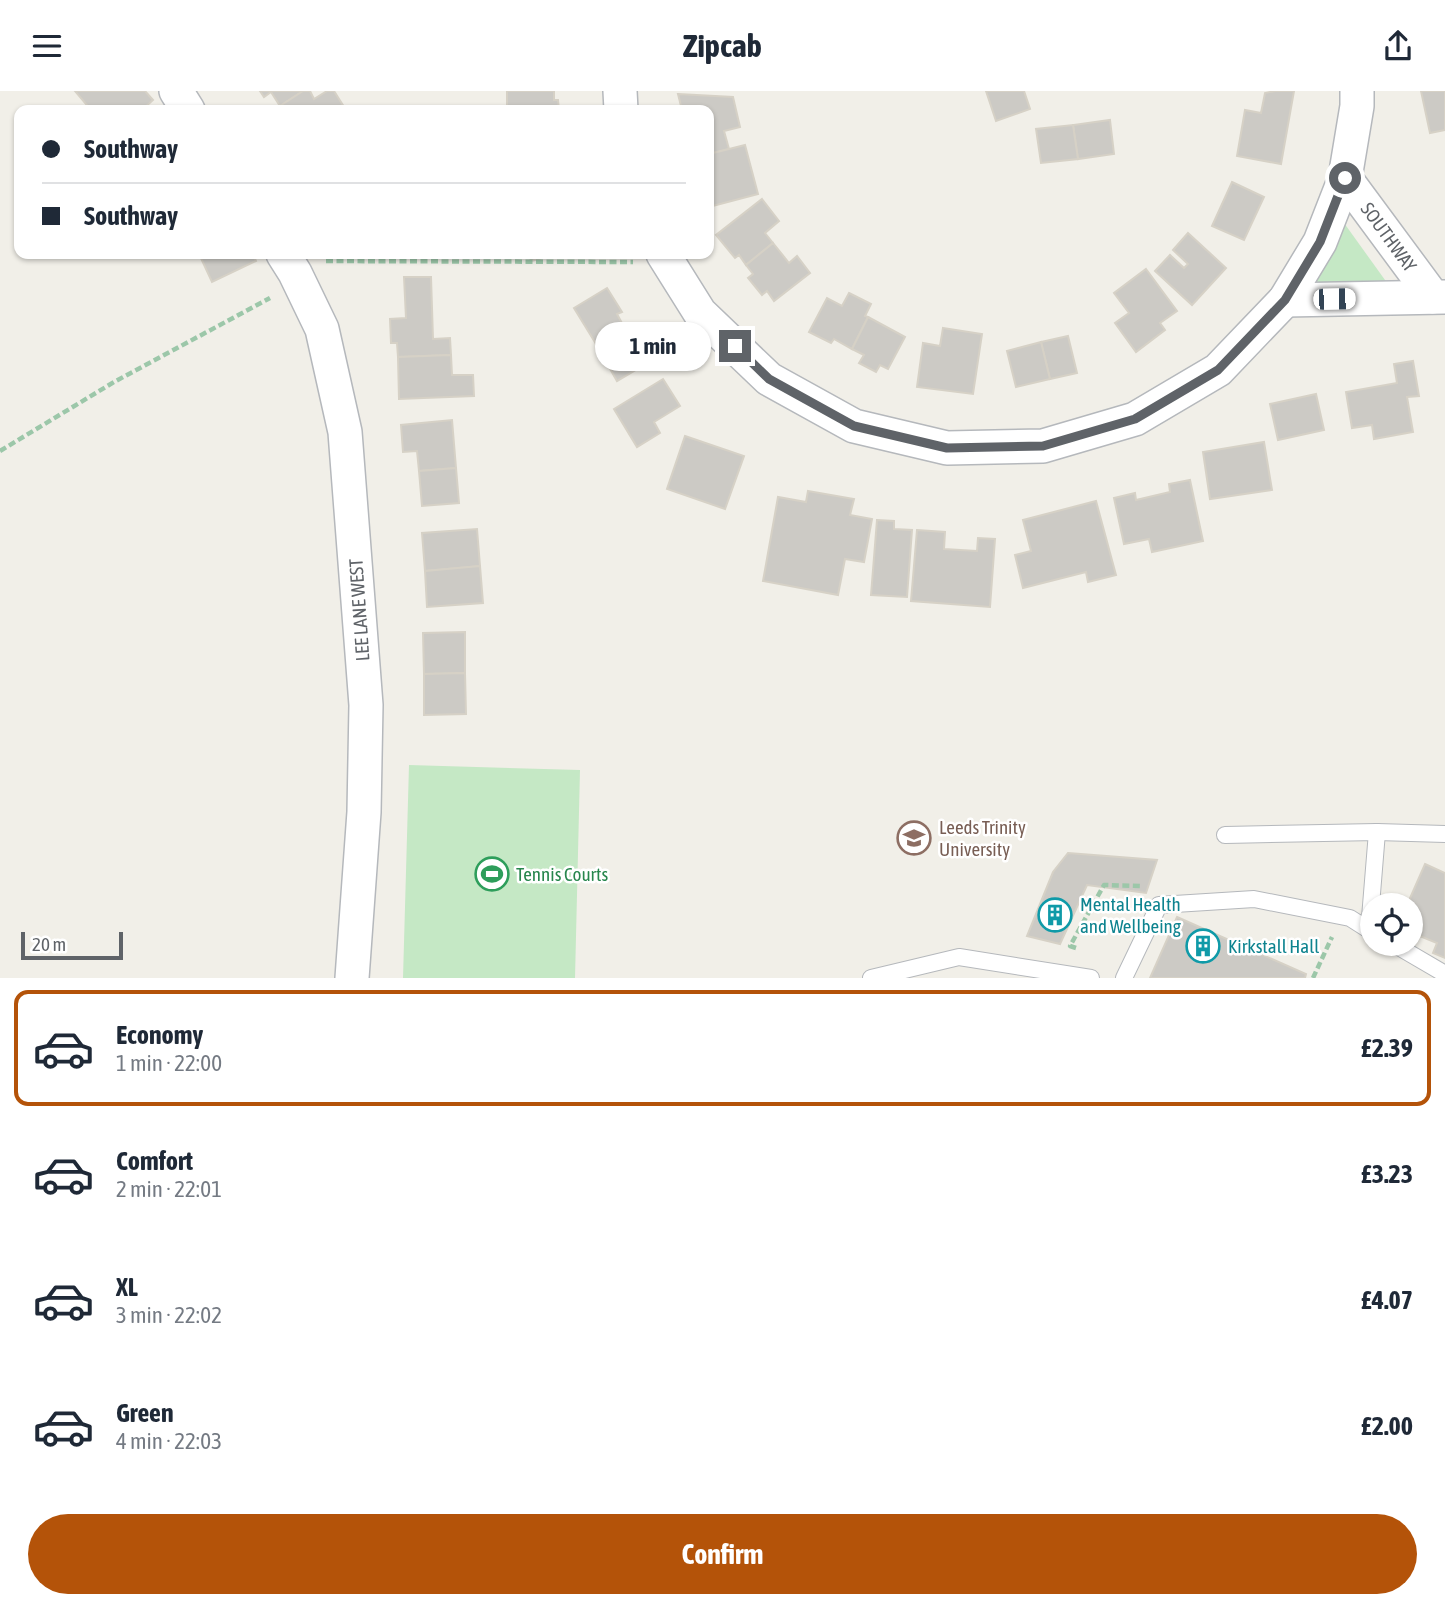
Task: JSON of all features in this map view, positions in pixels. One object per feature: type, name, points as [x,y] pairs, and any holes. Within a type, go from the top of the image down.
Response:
[{"type":"street","name":"SOUTHWAY","points":[[667,259],[700,313],[769,379],[854,426],[947,448],[1043,446],[1135,419],[1218,370],[1285,300],[1320,242],[1345,178],[1357,91]]},
{"type":"street","name":"SOUTHWAY","points":[[1345,178],[1439,297]]},
{"type":"street","name":"LEE LANE WEST","points":[[288,263],[322,329],[345,432],[366,705],[364,812],[352,978]]},
{"type":"street","name":"SOUTHWAY","points":[[1285,300],[1439,297]]},
{"type":"lane","points":[[1373,893],[1377,832]]},
{"type":"lane","points":[[1225,835],[1377,832],[1445,834]]},
{"type":"lane","points":[[1124,978],[1159,905],[1254,898],[1350,918],[1360,924]]},
{"type":"lane","points":[[1414,956],[1445,974]]},
{"type":"lane","points":[[871,978],[959,957],[1091,978]]},
{"type":"path","points":[[0,451],[114,382],[277,294],[288,263],[590,259]]},
{"type":"path","points":[[1082,950],[1070,946],[1104,885],[1143,886]]},
{"type":"path","points":[[1313,978],[1341,917]]},
{"type":"green space","points":[[1344,223],[1390,287],[1315,284]]},
{"type":"green space","name":"Tennis Courts","points":[[409,765],[580,770],[575,978],[403,978]]},
{"type":"building","points":[[75,91],[145,91],[153,100],[148,105],[87,105]]},
{"type":"building","points":[[260,91],[303,91],[282,105],[271,92],[264,97]]},
{"type":"building","points":[[303,91],[310,91],[314,99],[327,91],[334,91],[343,105],[282,105]]},
{"type":"building","points":[[507,91],[554,91],[554,100],[558,100],[558,105],[507,105]]},
{"type":"building","points":[[986,91],[1024,91],[1030,109],[996,121]]},
{"type":"building","points":[[1294,91],[1281,164],[1237,156],[1245,110],[1261,113],[1265,93]]},
{"type":"building","points":[[1421,91],[1445,91],[1445,130],[1430,133]]},
{"type":"building","points":[[678,94],[733,97],[740,127],[724,131],[729,149],[714,153],[714,105],[681,105]]},
{"type":"building","points":[[1110,120],[1114,154],[1078,159],[1073,125]]},
{"type":"building","points":[[1073,125],[1078,159],[1041,163],[1036,129]]},
{"type":"building","points":[[745,145],[758,194],[714,206],[714,153]]},
{"type":"building","points":[[1232,182],[1264,197],[1244,240],[1212,226]]},
{"type":"building","points":[[762,199],[779,221],[765,233],[773,243],[746,265],[739,255],[735,258],[716,235]]},
{"type":"building","points":[[1188,233],[1226,268],[1192,305],[1155,271],[1170,255],[1184,268],[1188,264],[1173,250]]},
{"type":"building","points":[[773,243],[789,263],[797,256],[810,273],[774,301],[767,291],[762,295],[748,278],[753,274],[746,265]]},
{"type":"building","points":[[201,259],[255,259],[256,261],[212,282]]},
{"type":"building","points":[[1146,269],[1177,311],[1160,323],[1165,330],[1136,352],[1115,323],[1129,313],[1114,293]]},
{"type":"building","points":[[404,277],[431,277],[433,339],[450,338],[451,355],[398,357],[397,343],[391,343],[390,319],[406,318]]},
{"type":"building","points":[[607,288],[622,312],[617,314],[624,327],[596,344],[574,308]]},
{"type":"building","points":[[849,293],[871,304],[865,316],[868,317],[852,349],[834,339],[831,343],[809,332],[827,298],[842,306]]},
{"type":"building","points":[[868,317],[905,337],[888,369],[880,365],[876,372],[859,363],[864,355],[852,349]]},
{"type":"building","points":[[624,327],[631,338],[637,335],[651,361],[617,381],[596,344]]},
{"type":"building","points":[[943,328],[982,334],[973,394],[917,387],[923,343],[940,346]]},
{"type":"building","points":[[1068,336],[1077,373],[1050,379],[1041,342]]},
{"type":"building","points":[[1041,342],[1050,379],[1016,387],[1007,351]]},
{"type":"building","points":[[451,355],[452,375],[473,375],[474,396],[399,399],[398,357]]},
{"type":"building","points":[[1413,361],[1419,396],[1407,397],[1413,432],[1374,439],[1372,425],[1352,428],[1346,392],[1397,383],[1394,364]]},
{"type":"building","points":[[663,379],[680,406],[654,422],[660,433],[637,447],[614,409]]},
{"type":"building","points":[[1316,394],[1324,430],[1278,440],[1270,404]]},
{"type":"building","points":[[452,420],[456,468],[419,471],[417,451],[403,452],[401,425]]},
{"type":"building","points":[[685,436],[744,456],[725,509],[667,489]]},
{"type":"building","points":[[1264,442],[1272,490],[1210,499],[1203,452]]},
{"type":"building","points":[[456,468],[459,503],[422,506],[419,471]]},
{"type":"building","points":[[1190,480],[1203,541],[1152,552],[1149,539],[1124,544],[1114,498],[1135,493],[1136,500],[1170,492],[1169,484]]},
{"type":"building","points":[[808,491],[854,499],[850,515],[872,519],[864,562],[845,559],[838,595],[763,581],[778,497],[806,502]]},
{"type":"building","points":[[1096,501],[1116,575],[1088,582],[1086,572],[1023,588],[1015,555],[1031,551],[1023,520]]},
{"type":"building","points":[[877,520],[894,521],[894,529],[912,530],[907,597],[871,595]]},
{"type":"building","points":[[477,529],[480,566],[425,571],[422,533]]},
{"type":"building","points":[[917,530],[945,532],[944,549],[977,551],[978,538],[995,539],[990,607],[911,601]]},
{"type":"building","points":[[480,566],[483,603],[427,607],[425,571]]},
{"type":"building","points":[[465,632],[465,673],[424,674],[423,633]]},
{"type":"building","points":[[465,673],[466,714],[424,715],[424,674]]},
{"type":"building","name":"Mental Health and Wellbeing","points":[[1068,853],[1157,860],[1146,893],[1087,885],[1060,944],[1027,936],[1053,872]]},
{"type":"building","points":[[1425,864],[1445,873],[1445,958],[1433,953],[1437,943],[1423,937],[1423,893],[1412,893]]},
{"type":"building","name":"Kirkstall Hall","points":[[1177,917],[1306,974],[1305,978],[1150,978]]},
{"type":"place","name":"Leeds Trinity University","points":[[914,838]]},
{"type":"place","name":"Tennis Courts","points":[[492,874]]},
{"type":"place","name":"Mental Health and Wellbeing","points":[[1055,915]]},
{"type":"place","name":"Kirkstall Hall","points":[[1203,946]]},
{"type":"route","points":[[735,346],[769,379],[854,426],[947,448],[1043,446],[1135,419],[1218,370],[1285,300],[1320,242],[1345,178]]}]
